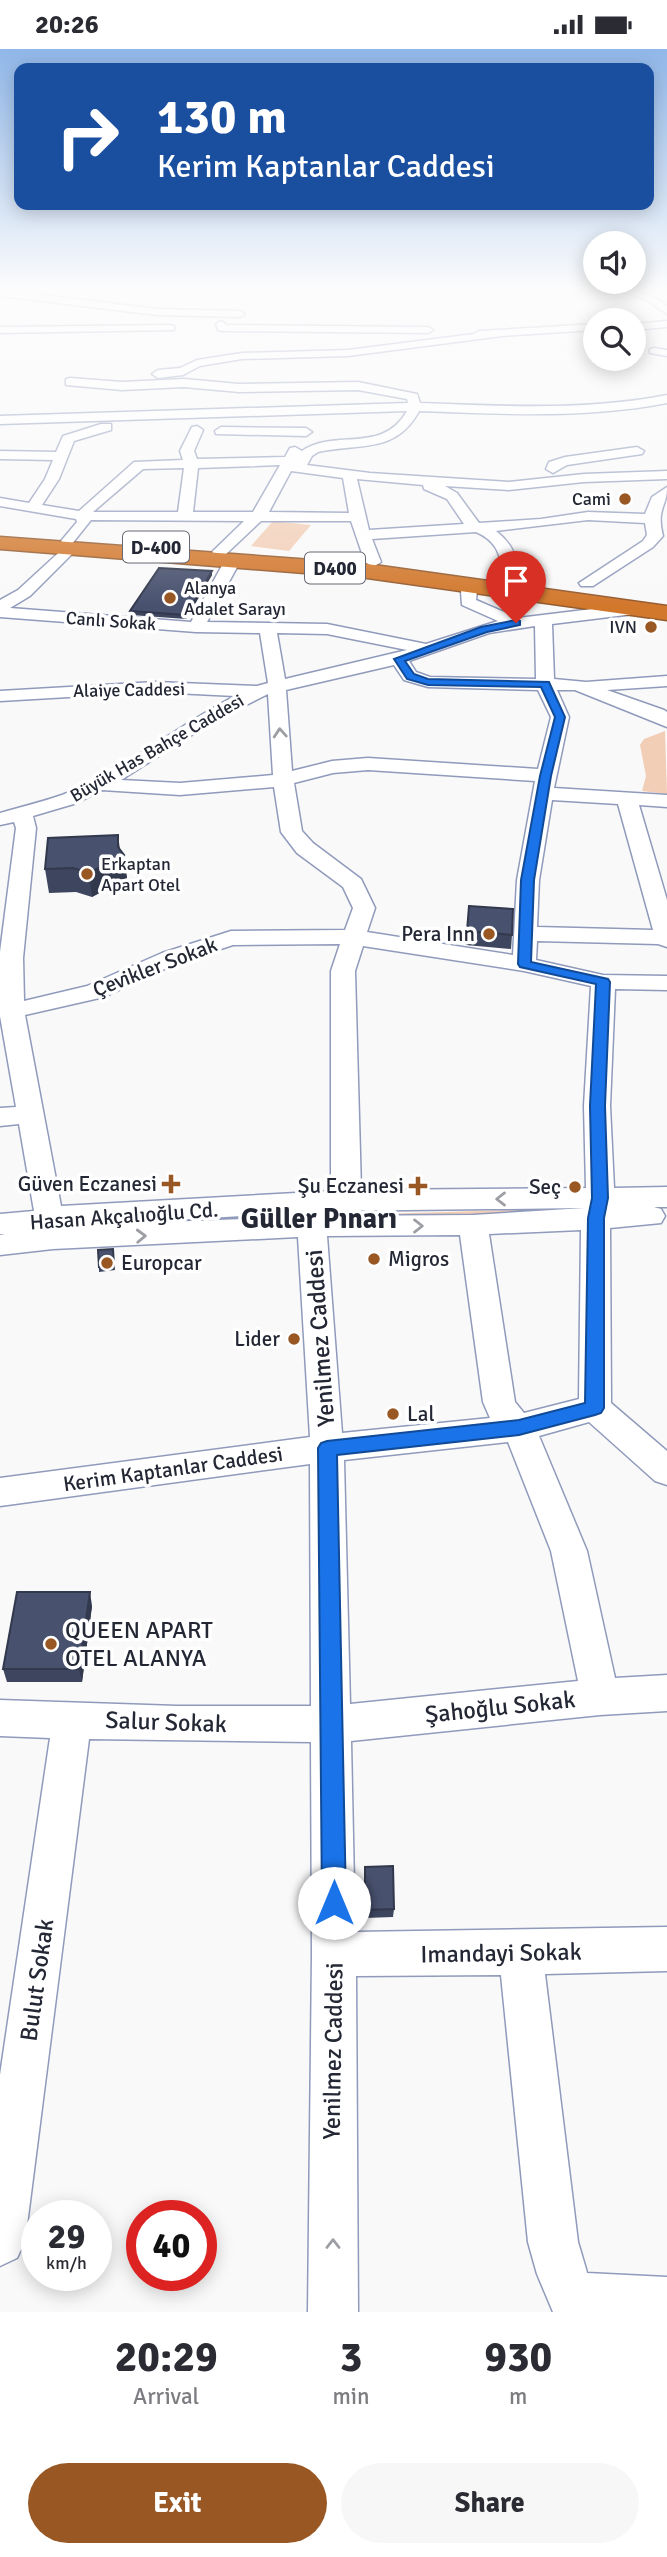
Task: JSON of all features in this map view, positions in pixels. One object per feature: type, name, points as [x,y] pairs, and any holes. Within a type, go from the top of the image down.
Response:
[{"type":"highway","points":[[0,535],[69,545]]},
{"type":"highway","name":"D400","points":[[0,543],[69,545],[370,567],[507,573],[587,583],[667,599]]},
{"type":"highway","name":"D-400","points":[[227,556],[313,559]]},
{"type":"highway","points":[[313,559],[526,580],[667,599]]},
{"type":"highway","name":"D400","points":[[313,559],[667,613]]},
{"type":"highway","points":[[370,567],[667,608]]},
{"type":"street","points":[[124,419],[134,408],[196,395]]},
{"type":"street","points":[[408,395],[415,407]]},
{"type":"street","points":[[32,509],[52,479],[71,436],[124,419],[415,407],[628,413],[667,399]]},
{"type":"street","points":[[291,465],[314,449],[377,439],[394,433],[404,425],[415,407]]},
{"type":"street","points":[[196,627],[227,556],[257,517],[291,465],[306,432],[321,410]]},
{"type":"street","points":[[0,420],[46,414],[124,419],[197,430],[306,432]]},
{"type":"street","points":[[185,517],[188,501],[187,479],[192,466],[187,451],[197,430]]},
{"type":"street","points":[[561,480],[553,468],[558,463],[643,453],[625,445],[625,435]]},
{"type":"street","points":[[0,455],[60,456]]},
{"type":"street","points":[[0,610],[24,593],[69,545],[84,522],[83,516],[88,508],[123,481],[135,466],[191,462],[291,465],[349,475],[509,486]]},
{"type":"street","points":[[349,475],[357,517],[365,535],[370,567]]},
{"type":"street","points":[[396,478],[453,494],[561,480],[667,475]]},
{"type":"street","points":[[587,583],[648,544],[654,536],[657,522],[653,502],[667,491]]},
{"type":"street","points":[[453,494],[474,527],[488,532],[507,551],[511,564],[507,573]]},
{"type":"street","points":[[0,502],[83,516],[357,517]]},
{"type":"street","points":[[365,535],[541,523],[588,516],[657,522]]},
{"type":"street","points":[[0,591],[24,593]]},
{"type":"street","points":[[469,591],[468,602],[516,623],[550,610],[556,606],[559,596]]},
{"type":"street","name":"Büyük Has Bahçe Caddesi","points":[[7,813],[70,799],[131,767],[202,720],[267,688],[399,659],[485,629],[642,608]]},
{"type":"street","name":"Canlı Sokak","points":[[0,610],[196,627],[327,629],[429,650]]},
{"type":"street","points":[[524,964],[528,880],[544,784],[560,717],[545,684],[543,620]]},
{"type":"street","points":[[268,629],[267,688],[292,832],[305,848],[353,884],[364,908],[343,971],[345,1177],[349,1200]]},
{"type":"street","points":[[399,659],[410,676],[428,682],[577,685],[667,681]]},
{"type":"street","points":[[577,685],[636,706],[667,721]]},
{"type":"street","name":"Alaiye Caddesi","points":[[0,696],[155,687],[267,688]]},
{"type":"street","points":[[99,784],[180,789],[283,781],[332,767],[368,764],[667,801]]},
{"type":"street","points":[[525,934],[666,939],[627,798]]},
{"type":"street","points":[[7,813],[26,828],[6,1010],[52,1228]]},
{"type":"street","name":"Çevikler Sokak","points":[[6,1010],[95,992],[170,958],[231,938],[353,937],[524,964],[603,982],[667,983]]},
{"type":"street","points":[[603,982],[597,1106],[595,1408],[667,1471]]},
{"type":"street","points":[[0,1117],[30,1115]]},
{"type":"street","name":"Hasan Akçalıoğlu Cd.","points":[[0,1224],[26,1223],[52,1228],[311,1215],[473,1226],[667,1197]]},
{"type":"street","name":"Hasan Akçalıoğlu Cd.","points":[[311,1215],[349,1200],[598,1208],[667,1215]]},
{"type":"street","name":"Yenilmez Caddesi","points":[[311,1215],[327,1448],[333,1724],[333,2312]]},
{"type":"street","points":[[473,1226],[499,1402],[505,1416],[519,1428],[569,1551],[600,1697]]},
{"type":"street","name":"Hasan Akçalıoğlu Cd.","points":[[0,1245],[52,1228]]},
{"type":"street","name":"Kerim Kaptanlar Caddesi","points":[[0,1492],[327,1448],[519,1428],[595,1408]]},
{"type":"street","name":"Şahoğlu Sokak","points":[[333,1724],[600,1697],[667,1693]]},
{"type":"street","name":"Salur Sokak","points":[[0,1718],[177,1724],[333,1724]]},
{"type":"street","name":"Bulut Sokak","points":[[0,2241],[72,1719]]},
{"type":"street","name":"Imandayi Sokak","points":[[334,1954],[667,1949]]},
{"type":"street","points":[[520,1953],[553,2242],[575,2305],[667,2302]]},
{"type":"shaded area","points":[[273,521],[311,525],[289,551],[251,546]]},
{"type":"shaded area","points":[[665,731],[667,794],[642,791],[646,776],[640,745],[644,739]]},
{"type":"shaded area","points":[[571,1208],[572,1213],[348,1219],[348,1215]]},
{"type":"building","name":"Alanya Adalet Sarayı","points":[[159,568],[212,571],[186,615],[130,611]]},
{"type":"building","points":[[118,835],[118,847],[124,855],[89,873],[73,868],[45,869],[48,838]]},
{"type":"building","points":[[469,906],[513,909],[512,935],[467,931]]},
{"type":"building","name":"Europcar","points":[[113,1249],[114,1265],[99,1267],[98,1250]]},
{"type":"building","name":"QUEEN APART OTEL ALANYA","points":[[17,1592],[90,1592],[79,1669],[3,1669]]},
{"type":"building","points":[[393,1866],[394,1909],[365,1910],[365,1867]]},
{"type":"place","name":"Cami","points":[[625,499]]},
{"type":"place","name":"Alanya Adalet Sarayı","points":[[170,598]]},
{"type":"place","name":"IVN","points":[[651,627]]},
{"type":"place","name":"Erkaptan Apart Otel","points":[[87,874]]},
{"type":"place","name":"Pera Inn","points":[[489,934]]},
{"type":"place","name":"Güven Eczanesi","points":[[171,1184]]},
{"type":"place","name":"Şu Eczanesi","points":[[418,1186]]},
{"type":"place","name":"Seç","points":[[575,1187]]},
{"type":"place","name":"Migros","points":[[374,1259]]},
{"type":"place","name":"Europcar","points":[[107,1263]]},
{"type":"place","name":"Lider","points":[[294,1339]]},
{"type":"place","name":"Lal","points":[[393,1414]]},
{"type":"place","name":"QUEEN APART OTEL ALANYA","points":[[51,1644]]},
{"type":"district","name":"Güller Pınarı","points":[[319,1218]]},
{"type":"route","points":[[334,1903],[327,1448],[519,1428],[595,1408],[596,1218],[600,1198],[597,1106],[603,982],[524,964],[528,880],[545,776],[560,717],[545,684],[428,682],[410,676],[399,659],[485,629],[516,623]]}]
